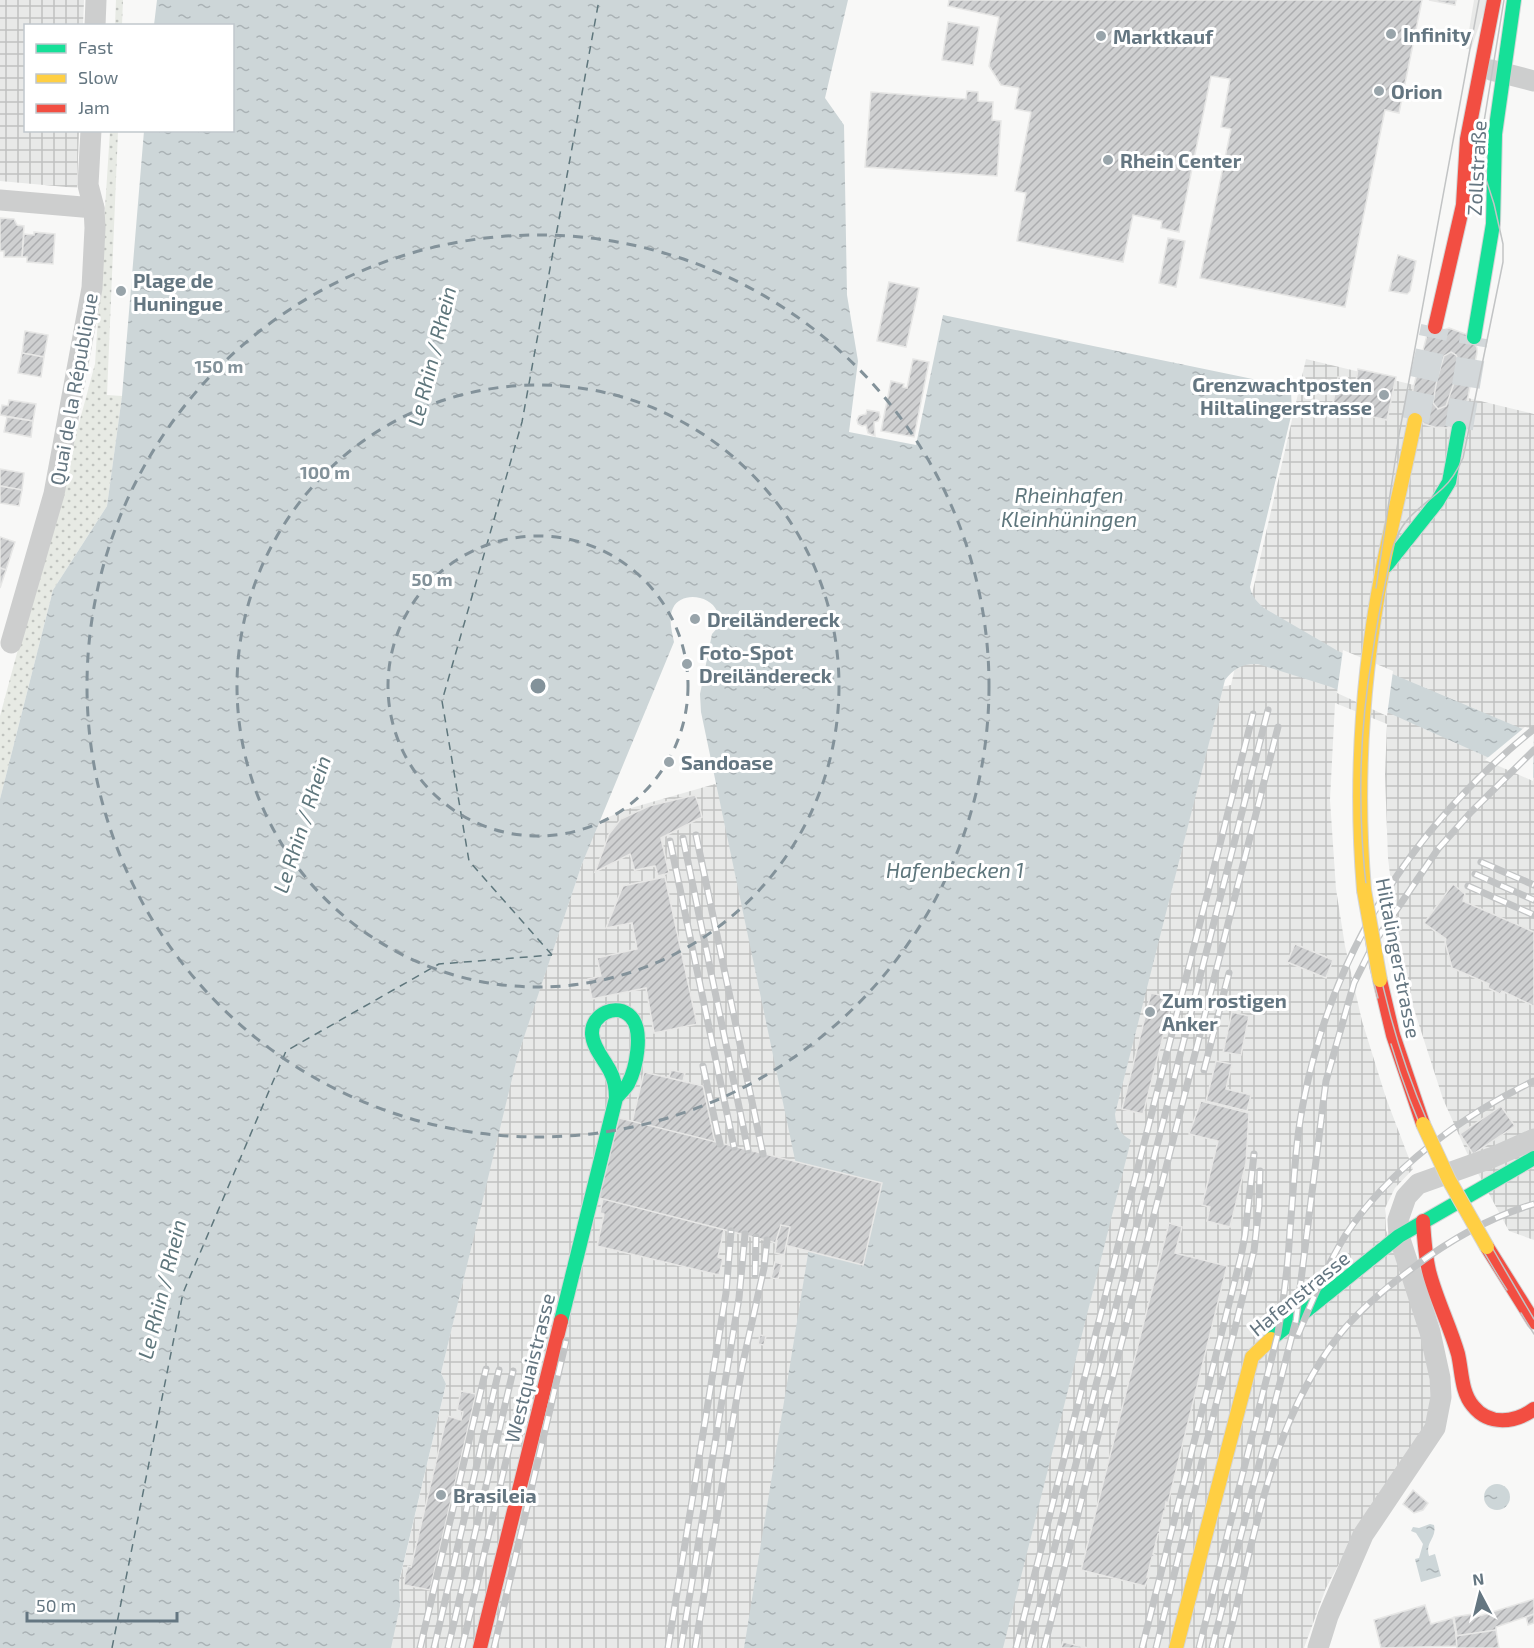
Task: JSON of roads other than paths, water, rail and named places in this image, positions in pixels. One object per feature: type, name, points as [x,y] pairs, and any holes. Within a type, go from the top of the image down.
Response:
[{"type":"main road","name":"Zollstraße","points":[[1435,327],[1462,210],[1467,139],[1494,0]]},
{"type":"main road","name":"Zollstraße","points":[[1474,337],[1493,224],[1495,134],[1514,0]]},
{"type":"main road","name":"Hiltalingerstrasse","points":[[1416,420],[1383,570],[1361,713],[1358,762],[1359,830],[1364,890],[1385,1010],[1424,1124],[1449,1179],[1487,1247],[1534,1322]]},
{"type":"main road","name":"Hiltalingerstrasse","points":[[1383,570],[1432,510],[1449,482],[1459,428]]},
{"type":"main road","name":"Westquaistrasse","points":[[480,1648],[616,1098],[613,1076],[593,1041],[592,1034],[596,1019],[609,1010],[624,1012],[635,1023],[638,1040],[636,1058],[628,1083],[616,1098]]},
{"type":"main road","name":"Hafenstrasse","points":[[1176,1648],[1252,1357],[1278,1333],[1399,1236],[1534,1158]]},
{"type":"main road","points":[[1424,1221],[1426,1258],[1453,1339],[1465,1394],[1471,1406],[1480,1415],[1491,1420],[1517,1420],[1534,1409]]},
{"type":"street","points":[[95,24],[96,0]]},
{"type":"street","points":[[1482,68],[1534,81]]},
{"type":"street","name":"Quai de la République","points":[[11,643],[46,525],[73,399],[92,288],[95,228],[94,208],[88,186],[91,132]]},
{"type":"street","points":[[0,200],[94,208]]},
{"type":"street","points":[[1318,1648],[1328,1616],[1363,1535],[1435,1428],[1441,1397],[1440,1378],[1430,1332],[1399,1236],[1398,1220],[1406,1197],[1418,1184],[1491,1158],[1534,1139]]},
{"type":"water","points":[[157,0],[848,0],[825,98],[844,125],[847,295],[858,361],[849,432],[916,445],[943,315],[1277,384],[1291,392],[1292,412],[1250,587],[1255,599],[1264,608],[1338,651],[1534,734],[1534,778],[1331,687],[1258,664],[1239,667],[1225,680],[1115,1114],[1119,1130],[1131,1140],[1003,1648],[744,1648],[808,1254],[807,1217],[701,712],[700,694],[712,634],[719,626],[718,615],[708,601],[689,597],[682,599],[673,608],[671,629],[674,642],[582,864],[517,1058],[441,1373],[446,1384],[399,1582],[400,1606],[391,1648],[0,1648],[0,799],[53,590],[107,506],[122,396],[144,132],[234,132],[234,24],[154,24]]},
{"type":"water","points":[[1497,1484],[1506,1488],[1510,1497],[1506,1506],[1497,1510],[1488,1506],[1484,1497],[1488,1488]]},
{"type":"water","points":[[1434,1525],[1434,1534],[1428,1551],[1429,1556],[1435,1554],[1441,1576],[1421,1582],[1415,1559],[1419,1558],[1423,1544],[1416,1533],[1411,1531],[1413,1527],[1419,1528]]},
{"type":"tunnel","points":[[1415,420],[1435,327]]},
{"type":"tunnel","points":[[1459,428],[1474,337]]},
{"type":"tram line","points":[[1376,588],[1399,435],[1479,0]]},
{"type":"tram line","points":[[1504,0],[1481,140],[1486,179],[1503,244],[1503,262],[1463,458],[1446,485],[1405,523],[1391,552],[1375,637],[1364,715],[1361,774],[1362,834],[1367,894],[1376,953],[1389,1012],[1407,1068],[1428,1123],[1452,1173],[1534,1319]]},
{"type":"tram line","points":[[1363,925],[1378,998]]},
{"type":"tram line","points":[[1391,1044],[1413,1109],[1440,1171],[1507,1290]]},
{"type":"tram line","points":[[1521,1313],[1534,1334]]},
{"type":"railway","points":[[1029,1648],[1268,710]]},
{"type":"railway","points":[[1016,1648],[1253,714]]},
{"type":"railway","points":[[1044,1648],[1278,727]]},
{"type":"railway","points":[[1199,1648],[1278,1333],[1287,1269],[1301,1115],[1318,1044],[1336,991],[1359,941],[1386,893],[1417,848],[1452,806],[1491,766],[1534,729]]},
{"type":"railway","points":[[1212,1648],[1296,1320],[1326,1081],[1354,983],[1374,943],[1438,849],[1471,812],[1534,750]]},
{"type":"railway","points":[[696,835],[763,1154]]},
{"type":"railway","points":[[683,838],[748,1150]]},
{"type":"railway","points":[[670,841],[734,1147]]},
{"type":"railway","points":[[1481,862],[1534,885]]},
{"type":"railway","points":[[1475,874],[1534,900]]},
{"type":"railway","points":[[1468,886],[1534,915]]},
{"type":"railway","points":[[1204,1070],[1229,973]]},
{"type":"railway","points":[[703,1066],[720,1144]]},
{"type":"railway","points":[[1298,1335],[1338,1248],[1362,1212],[1383,1189],[1429,1146],[1455,1127],[1508,1094],[1534,1081]]},
{"type":"railway","points":[[1142,1648],[1241,1256],[1254,1154]]},
{"type":"railway","points":[[1156,1648],[1254,1251],[1260,1171]]},
{"type":"railway","points":[[1226,1648],[1256,1525],[1280,1444],[1296,1406],[1316,1369],[1340,1334],[1384,1290],[1442,1248],[1471,1230],[1534,1204]]},
{"type":"railway","points":[[668,1648],[726,1293],[731,1231]]},
{"type":"railway","points":[[681,1648],[739,1298],[745,1234]]},
{"type":"railway","points":[[755,1275],[756,1237]]},
{"type":"railway","points":[[695,1648],[742,1367],[764,1268],[767,1240]]},
{"type":"railway","points":[[494,1648],[566,1341]]},
{"type":"railway","points":[[420,1648],[486,1369]]},
{"type":"railway","points":[[434,1648],[499,1370]]},
{"type":"railway","points":[[448,1648],[513,1371]]},
{"type":"railway","points":[[462,1648],[526,1376]]},
{"type":"place","name":"Infinity","points":[[1391,34]]},
{"type":"place","name":"Marktkauf","points":[[1101,36]]},
{"type":"place","name":"Orion","points":[[1379,91]]},
{"type":"place","name":"Rhein Center","points":[[1108,160]]},
{"type":"place","name":"Plage de Huningue","points":[[121,291]]},
{"type":"place","name":"Grenzwachtposten Hiltalingerstrasse","points":[[1384,395]]},
{"type":"place","name":"Dreiländereck","points":[[695,619]]},
{"type":"place","name":"Foto-Spot Dreiländereck","points":[[687,664]]},
{"type":"place","name":"Sandoase","points":[[669,762]]},
{"type":"place","name":"Zum rostigen Anker","points":[[1150,1012]]},
{"type":"place","name":"Brasileia","points":[[441,1495]]},
{"type":"water label","name":"Le Rhin / Rhein","points":[[431,356]]},
{"type":"water label","name":"Rheinhafen Kleinhüningen","points":[[1069,506]]},
{"type":"water label","name":"Le Rhin / Rhein","points":[[301,824]]},
{"type":"water label","name":"Hafenbecken 1","points":[[955,869]]},
{"type":"water label","name":"Le Rhin / Rhein","points":[[161,1289]]}]
